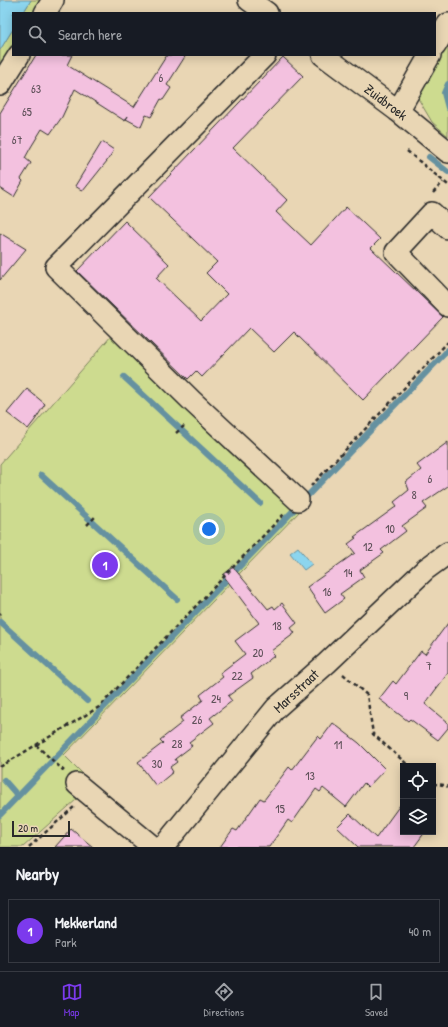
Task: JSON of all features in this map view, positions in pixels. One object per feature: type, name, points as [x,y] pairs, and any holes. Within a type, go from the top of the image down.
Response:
[{"type":"street","points":[[46,12],[53,0]]},
{"type":"street","points":[[249,0],[265,12]]},
{"type":"street","points":[[436,44],[448,24]]},
{"type":"street","points":[[0,85],[18,56]]},
{"type":"street","points":[[264,56],[56,268],[193,402],[298,500]]},
{"type":"street","name":"Zuidbroek","points":[[324,56],[398,111],[448,152]]},
{"type":"street","points":[[398,111],[429,56]]},
{"type":"street","points":[[448,228],[432,213],[396,252],[448,306]]},
{"type":"street","name":"Marsstraat","points":[[162,847],[276,708],[327,663],[426,569],[448,553]]},
{"type":"street","points":[[83,789],[153,847]]},
{"type":"path","points":[[407,151],[448,186]]},
{"type":"path","points":[[0,767],[99,707],[448,342]]},
{"type":"path","points":[[176,433],[184,426]]},
{"type":"path","points":[[86,525],[95,517]]},
{"type":"path","points":[[327,663],[339,670],[367,695],[373,734],[405,763]]},
{"type":"path","points":[[36,745],[58,766]]},
{"type":"path","points":[[436,784],[445,785],[448,787]]},
{"type":"path","points":[[29,847],[83,789]]},
{"type":"green space","points":[[31,0],[43,0],[36,12],[24,12]]},
{"type":"green space","points":[[12,31],[12,50],[0,68],[0,50]]},
{"type":"green space","points":[[448,39],[448,136],[432,122],[416,95]]},
{"type":"green space","points":[[112,335],[298,500],[302,509],[64,755],[89,780],[86,791],[23,847],[0,847],[0,464]]},
{"type":"water","points":[[0,0],[31,0],[24,12],[12,12],[12,31],[0,50]]},
{"type":"water","points":[[298,547],[312,564],[304,570],[290,553]]},
{"type":"building","points":[[35,56],[72,56],[67,65],[134,107],[166,56],[185,56],[167,85],[171,88],[163,100],[161,99],[151,117],[146,115],[141,127],[126,119],[125,121],[75,89],[62,117],[50,134],[42,129],[31,147],[25,158],[31,163],[21,179],[23,181],[14,197],[0,188],[0,113]]},
{"type":"building","points":[[283,57],[303,76],[233,148],[287,200],[276,212],[311,245],[346,207],[380,239],[371,248],[443,317],[363,400],[294,332],[274,352],[249,328],[202,377],[196,371],[188,379],[77,271],[125,221],[169,264],[156,278],[201,321],[227,294],[206,273],[217,262],[149,197]]},
{"type":"building","points":[[102,142],[114,150],[83,191],[75,186]]},
{"type":"building","points":[[0,233],[26,249],[0,280]]},
{"type":"building","points":[[27,389],[45,404],[28,429],[7,413]]},
{"type":"building","points":[[448,442],[448,486],[423,503],[427,508],[402,526],[406,531],[381,550],[384,553],[360,570],[364,577],[340,594],[344,599],[325,613],[307,587],[355,553],[348,544],[356,538],[354,537],[397,506],[394,502],[409,490],[406,482],[421,470],[417,465]]},
{"type":"building","points":[[233,567],[268,609],[273,606],[275,609],[282,603],[297,623],[291,628],[295,633],[271,651],[274,656],[251,674],[253,678],[228,696],[232,701],[210,718],[214,723],[189,742],[192,746],[175,759],[177,762],[170,767],[173,772],[156,786],[138,762],[163,743],[160,740],[183,722],[180,718],[203,700],[200,695],[223,677],[220,673],[245,654],[235,641],[259,623],[223,575]]},
{"type":"building","points":[[448,623],[448,673],[425,704],[448,723],[448,728],[438,740],[410,719],[408,721],[379,699],[393,681],[396,684],[421,651],[425,654]]},
{"type":"building","points":[[333,723],[359,743],[385,769],[368,787],[364,783],[346,807],[323,788],[320,792],[316,789],[292,823],[288,820],[269,847],[220,847],[233,829],[237,831],[260,798],[264,800],[289,767],[292,770],[318,736],[321,739]]},
{"type":"building","points":[[400,805],[400,835],[423,835],[414,847],[358,847],[337,827],[350,814],[376,838]]},
{"type":"building","points":[[71,829],[93,847],[55,847]]},
{"type":"waterway","points":[[448,84],[444,93],[448,108]]},
{"type":"waterway","points":[[429,157],[448,172]]},
{"type":"waterway","points":[[0,815],[448,350]]},
{"type":"waterway","points":[[124,377],[260,503]]},
{"type":"waterway","points":[[41,475],[177,599]]},
{"type":"waterway","points":[[0,622],[87,701]]},
{"type":"waterway","points":[[4,780],[18,796]]},
{"type":"place","name":"Mekkerland","points":[[105,565]]}]
